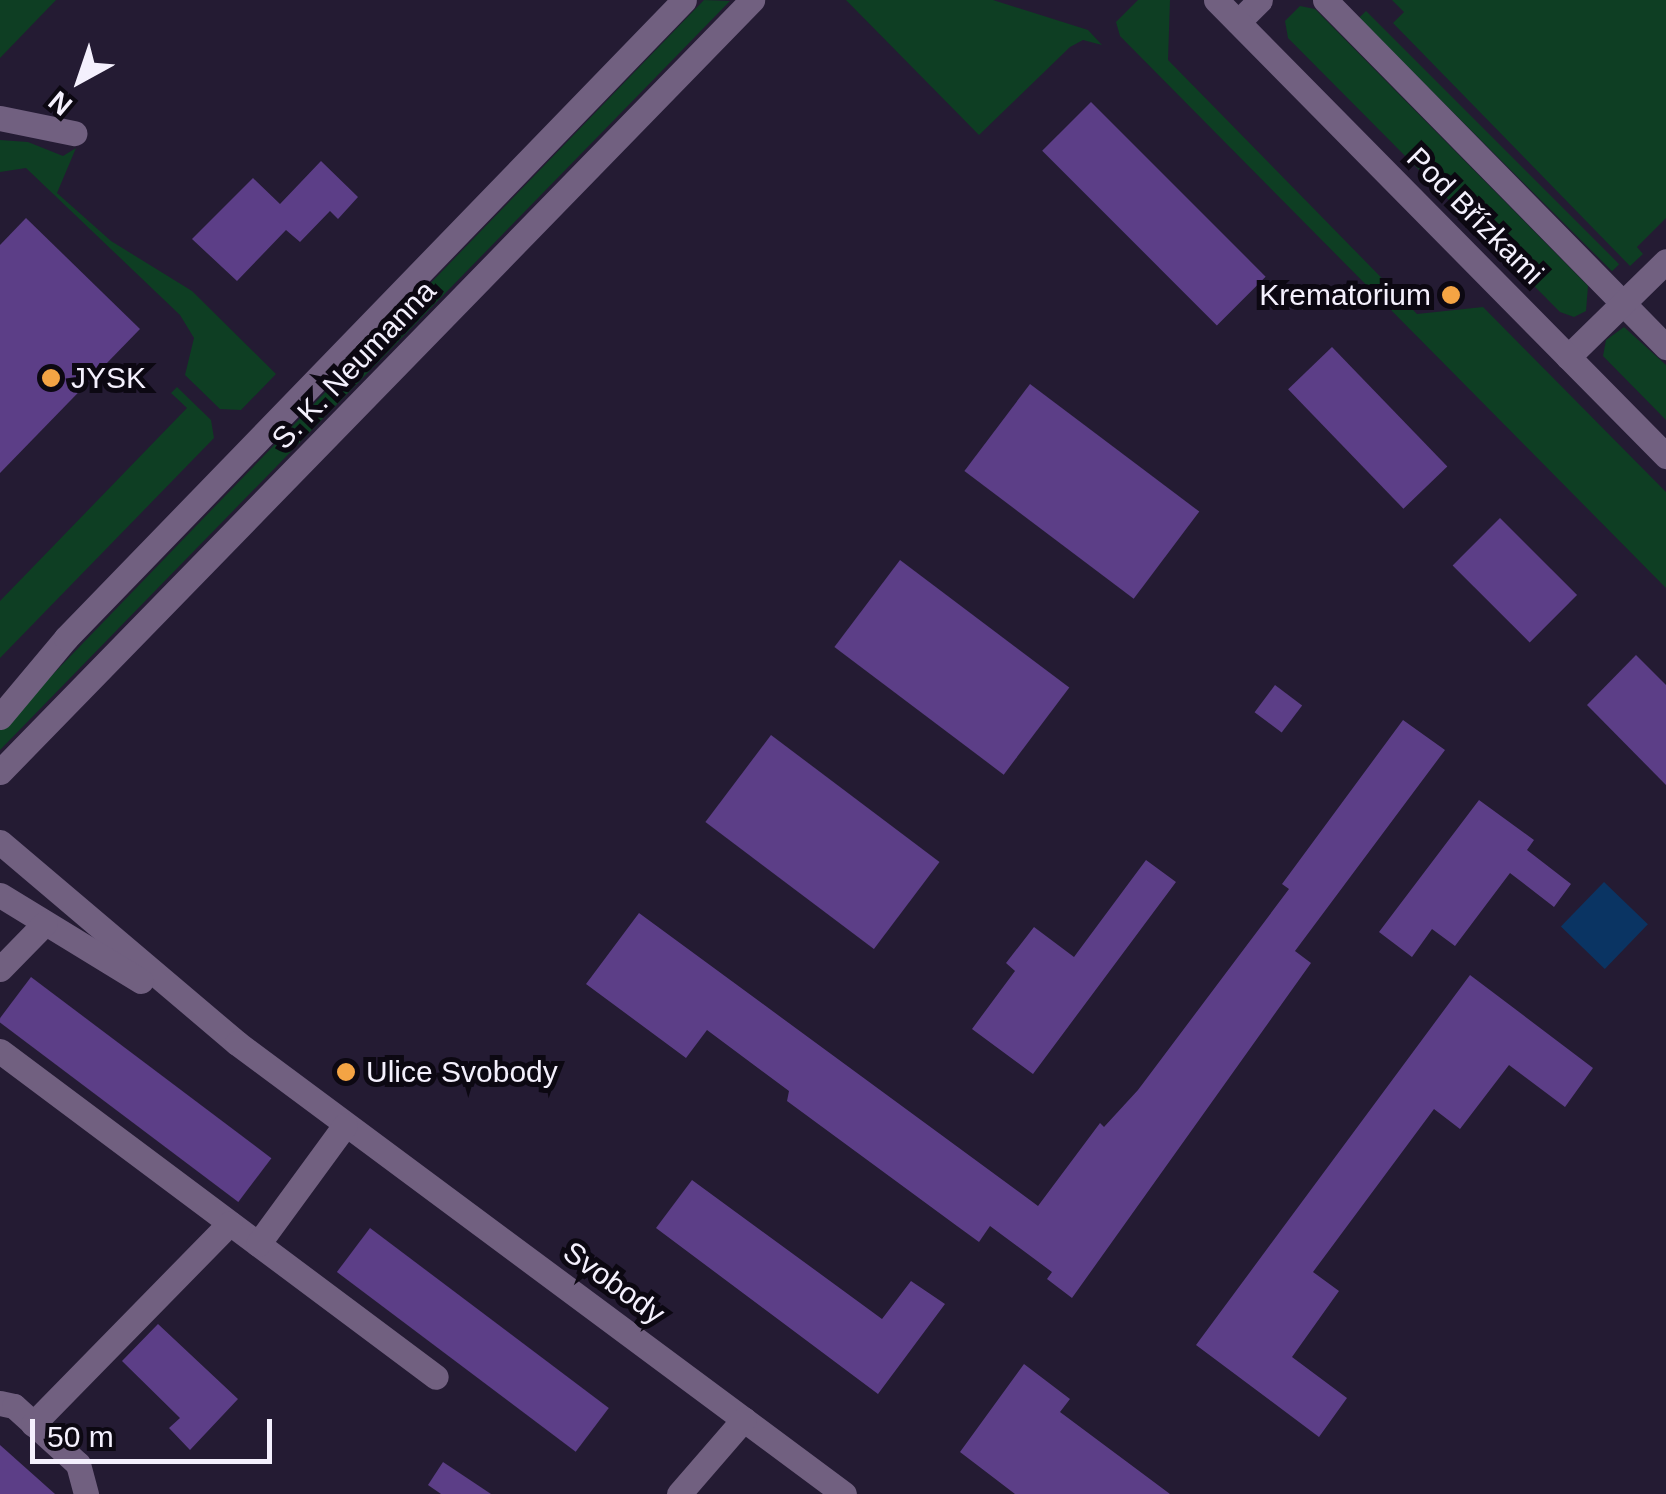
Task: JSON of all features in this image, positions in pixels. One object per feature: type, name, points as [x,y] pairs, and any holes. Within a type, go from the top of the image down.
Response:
[{"type":"street","name":"S. K. Neumanna","points":[[0,717],[66,638],[684,0]]},
{"type":"street","name":"S. K. Neumanna","points":[[0,772],[752,0]]},
{"type":"street","name":"Pod Břízkami","points":[[1216,0],[1666,456]]},
{"type":"street","points":[[1238,22],[1260,0]]},
{"type":"street","name":"Pod Břízkami","points":[[1325,0],[1666,347]]},
{"type":"street","points":[[0,118],[74,134]]},
{"type":"street","points":[[1568,357],[1666,261]]},
{"type":"street","name":"Svobody","points":[[0,842],[237,1043],[844,1494]]},
{"type":"street","name":"Svobody","points":[[0,896],[237,1043]]},
{"type":"street","points":[[0,968],[45,922]]},
{"type":"street","points":[[0,1051],[436,1377]]},
{"type":"street","points":[[258,1244],[345,1125]]},
{"type":"street","points":[[33,1424],[230,1223]]},
{"type":"street","points":[[0,1404],[33,1424],[78,1464],[86,1494]]},
{"type":"street","points":[[679,1494],[744,1420]]},
{"type":"green space","points":[[0,0],[56,0],[0,58]]},
{"type":"green space","points":[[704,0],[730,1],[0,750],[0,729]]},
{"type":"green space","points":[[846,0],[993,0],[1088,30],[1102,45],[1083,40],[1070,47],[979,135]]},
{"type":"green space","points":[[1138,0],[1170,0],[1168,60],[1417,314],[1483,307],[1666,492],[1666,588],[1120,36],[1116,22]]},
{"type":"green space","points":[[1392,0],[1666,0],[1666,218],[1637,247],[1643,254],[1630,266],[1393,23],[1404,12]]},
{"type":"green space","points":[[1300,6],[1315,9],[1588,286],[1586,311],[1574,317],[1560,312],[1288,38],[1285,21]]},
{"type":"green space","points":[[1366,11],[1619,264],[1612,271],[1359,18]]},
{"type":"green space","points":[[0,140],[28,142],[63,156],[76,148],[57,193],[111,241],[192,291],[276,374],[241,410],[220,409],[185,375],[194,338],[180,315],[26,168],[0,172]]},
{"type":"green space","points":[[1624,327],[1666,365],[1666,420],[1603,356],[1606,340]]},
{"type":"green space","points":[[177,387],[211,420],[214,438],[0,658],[0,601],[187,408],[171,393]]},
{"type":"water","points":[[1604,882],[1648,924],[1605,969],[1561,927]]},
{"type":"building","points":[[1091,102],[1266,277],[1217,325],[1042,151]]},
{"type":"building","points":[[321,161],[358,197],[338,219],[330,211],[300,242],[286,230],[237,281],[192,239],[253,178],[280,204]]},
{"type":"building","points":[[26,218],[140,329],[0,473],[0,245]]},
{"type":"building","points":[[1332,347],[1447,466],[1403,509],[1288,389]]},
{"type":"building","points":[[1030,384],[1199,512],[1134,599],[964,471]]},
{"type":"building","points":[[1500,518],[1577,595],[1530,642],[1453,565]]},
{"type":"building","points":[[900,560],[1069,688],[1004,775],[834,647]]},
{"type":"building","points":[[1636,655],[1666,685],[1666,785],[1587,705]]},
{"type":"building","points":[[1275,685],[1302,705],[1282,733],[1255,712]]},
{"type":"building","points":[[1403,720],[1445,750],[1295,951],[1311,963],[1072,1298],[1047,1279],[1052,1272],[990,1226],[979,1242],[957,1226],[787,1101],[789,1091],[707,1030],[686,1058],[586,984],[639,913],[1038,1206],[1100,1123],[1104,1127],[1138,1090],[1289,889],[1282,884]]},
{"type":"building","points":[[771,735],[940,862],[874,949],[705,822]]},
{"type":"building","points":[[1479,800],[1534,840],[1527,850],[1571,884],[1554,907],[1510,873],[1455,946],[1432,929],[1412,957],[1379,932]]},
{"type":"building","points":[[1146,860],[1176,882],[1033,1074],[972,1029],[1015,971],[1006,963],[1034,927],[1074,957]]},
{"type":"building","points":[[1470,975],[1593,1068],[1565,1107],[1509,1065],[1460,1129],[1434,1109],[1313,1272],[1339,1291],[1292,1357],[1347,1398],[1319,1437],[1196,1345]]},
{"type":"building","points":[[31,977],[271,1158],[238,1202],[0,1023]]},
{"type":"building","points":[[692,1180],[882,1319],[911,1281],[945,1304],[878,1394],[656,1228]]},
{"type":"building","points":[[370,1228],[609,1408],[576,1452],[337,1272]]},
{"type":"building","points":[[158,1324],[238,1399],[190,1450],[169,1428],[180,1418],[122,1361]]},
{"type":"building","points":[[1024,1364],[1070,1399],[1060,1412],[1170,1494],[1015,1494],[960,1452]]},
{"type":"building","points":[[0,1445],[55,1494],[0,1494]]},
{"type":"building","points":[[443,1462],[491,1494],[441,1494],[428,1485]]},
{"type":"place","name":"Krematorium","points":[[1451,295]]},
{"type":"place","name":"JYSK","points":[[51,378]]},
{"type":"place","name":"Ulice Svobody","points":[[346,1072]]}]
